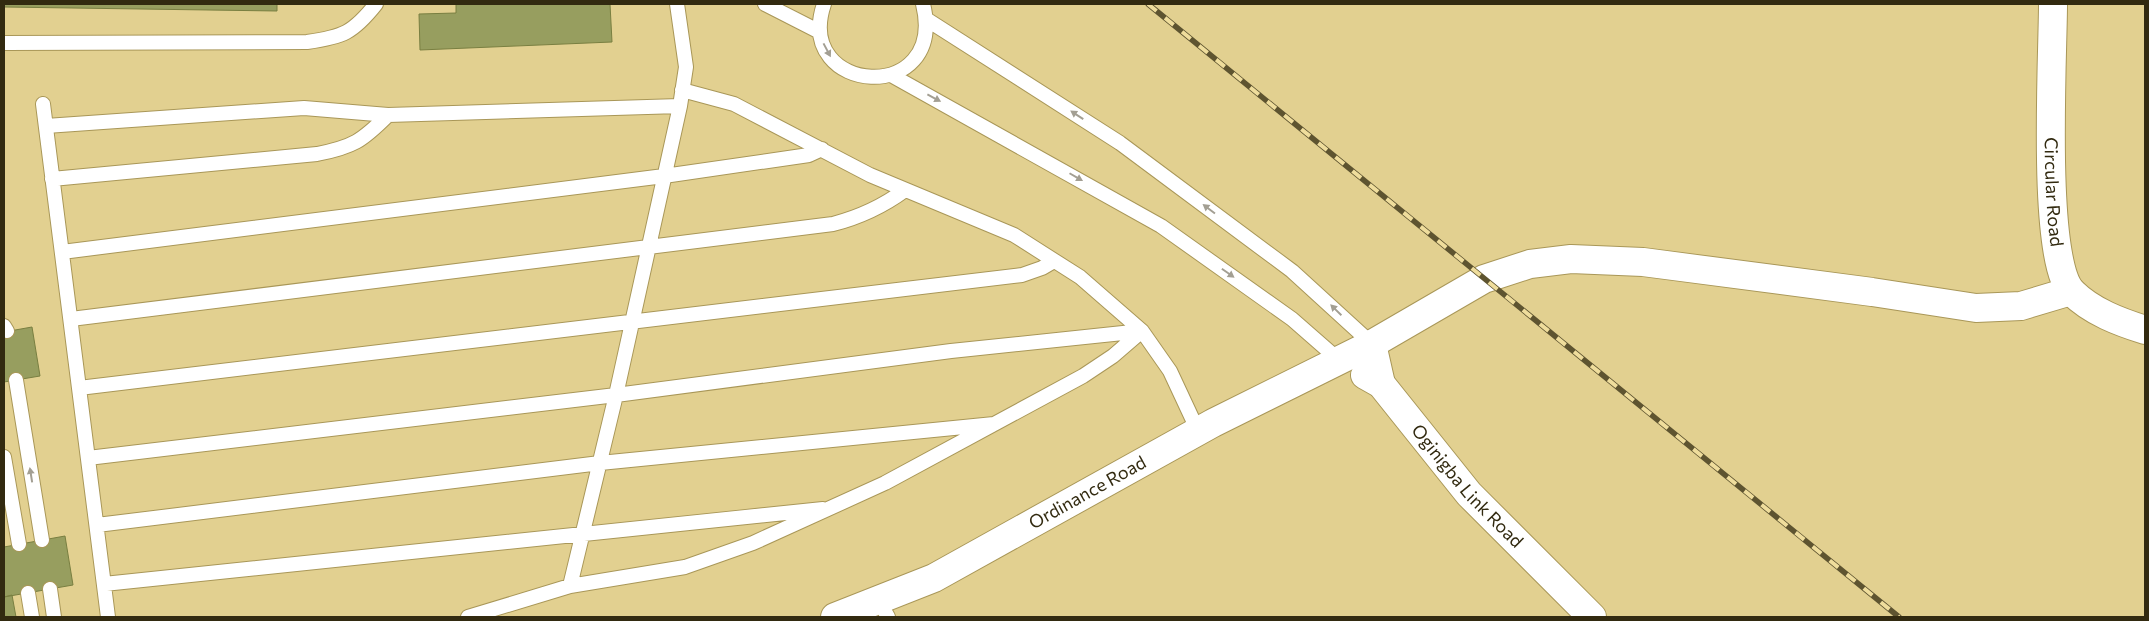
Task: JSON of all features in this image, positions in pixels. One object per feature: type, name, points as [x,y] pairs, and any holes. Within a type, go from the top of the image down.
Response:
[{"type":"street","name":"Circular Road","points":[[2054,4],[2050,181],[2058,259],[2071,291]]},
{"type":"street","name":"Ordinance Road","points":[[835,617],[884,609],[934,578],[1198,431],[1372,344],[1484,279],[1530,264],[1571,259],[1643,262],[1872,292],[1976,308],[2021,306],[2071,291]]},
{"type":"street","points":[[2071,291],[2110,319],[2145,330]]},
{"type":"street","points":[[1372,344],[1380,384]]},
{"type":"street","name":"Oginigba Link Road","points":[[1340,361],[1380,384],[1470,494],[1592,617]]},
{"type":"lane","points":[[4,43],[307,42],[336,38],[359,25],[376,4]]},
{"type":"lane","points":[[570,586],[616,395],[631,320],[680,106],[686,67],[677,4]]},
{"type":"lane","points":[[765,4],[820,32]]},
{"type":"lane","points":[[824,4],[820,15],[820,32],[824,47],[833,61],[846,70],[860,76],[876,78],[891,75],[906,66],[918,53],[925,37],[926,19],[922,4]]},
{"type":"lane","points":[[926,19],[1120,143],[1292,271],[1372,344]]},
{"type":"lane","points":[[891,75],[1161,226],[1292,319],[1340,361]]},
{"type":"lane","points":[[682,90],[734,104],[870,175],[1014,235],[1080,276],[1142,331],[1170,371],[1198,431]]},
{"type":"lane","points":[[43,104],[108,617]]},
{"type":"lane","points":[[46,126],[304,108],[388,115],[680,106]]},
{"type":"lane","points":[[52,179],[317,154],[347,148],[368,136],[388,115]]},
{"type":"lane","points":[[62,252],[664,176],[809,155],[822,149]]},
{"type":"lane","points":[[71,319],[833,224],[858,217],[886,204],[905,190]]},
{"type":"lane","points":[[79,388],[631,320],[1022,275],[1042,268],[1054,261]]},
{"type":"lane","points":[[88,458],[616,395],[951,351],[1142,331]]},
{"type":"lane","points":[[468,617],[570,586],[685,567],[753,543],[834,508],[1083,376],[1113,356],[1142,331]]},
{"type":"lane","points":[[16,380],[42,540]]},
{"type":"lane","points":[[96,524],[600,463],[994,424]]},
{"type":"lane","points":[[4,457],[19,544]]},
{"type":"lane","points":[[104,584],[834,508]]},
{"type":"lane","points":[[14,514],[37,510]]},
{"type":"lane","points":[[50,589],[54,617]]},
{"type":"lane","points":[[28,593],[32,617]]},
{"type":"building","points":[[4,4],[277,4],[277,11],[4,7]]},
{"type":"building","points":[[456,4],[610,4],[612,42],[420,50],[419,14],[456,13]]},
{"type":"building","points":[[32,327],[40,376],[4,382],[4,332]]},
{"type":"building","points":[[65,536],[73,585],[4,597],[4,547]]},
{"type":"building","points":[[12,595],[16,617],[4,617],[4,597]]},
{"type":"railway","points":[[1148,4],[1899,617]]}]
